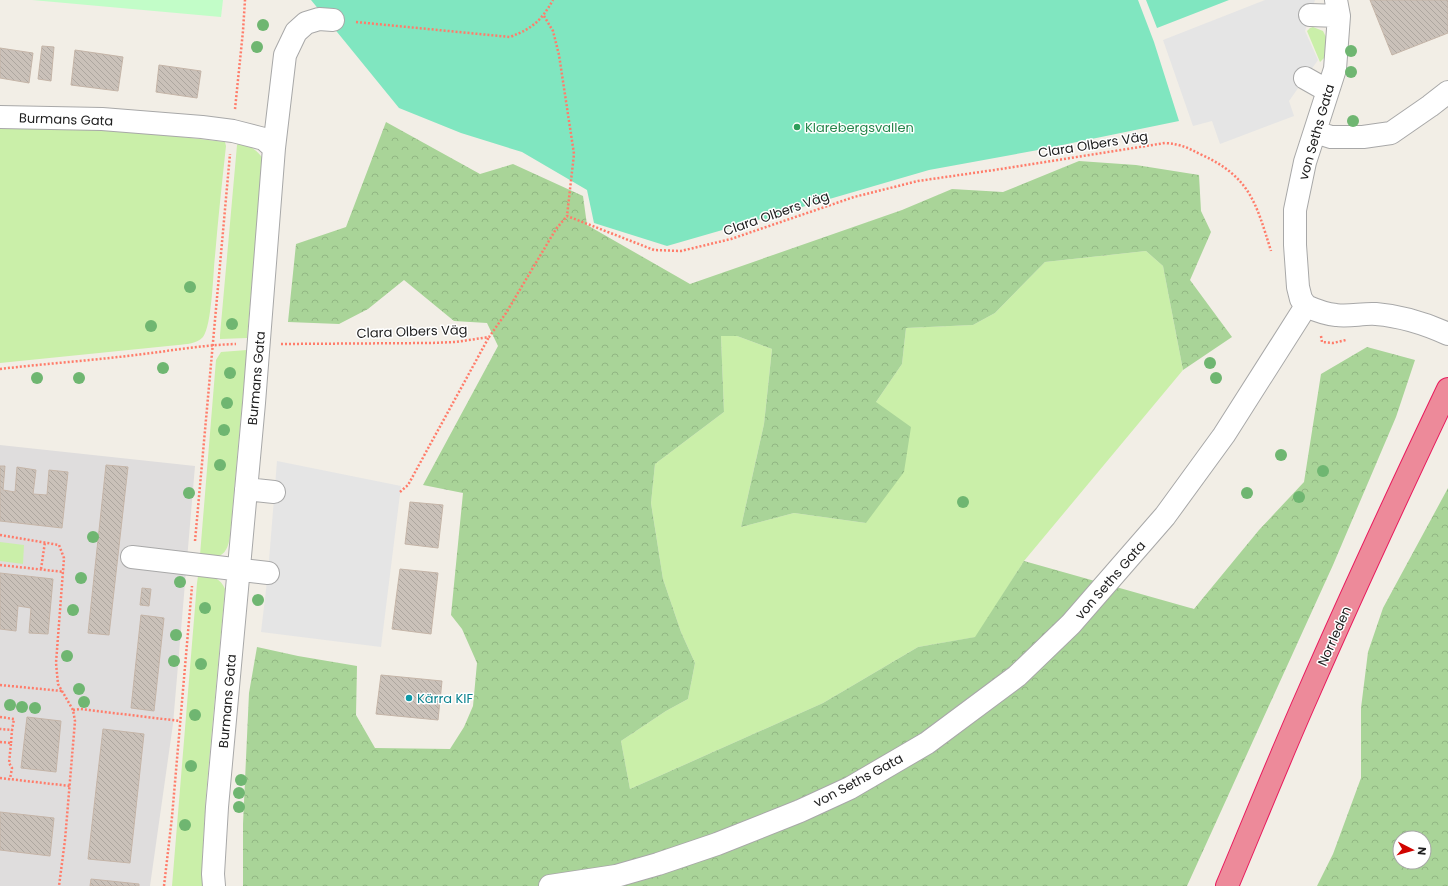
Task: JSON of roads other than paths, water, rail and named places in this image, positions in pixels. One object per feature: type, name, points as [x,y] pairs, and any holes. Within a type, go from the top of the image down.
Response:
[{"type":"highway","name":"Norrleden","points":[[1227,886],[1322,663],[1395,500],[1448,389]]},
{"type":"street","points":[[1310,15],[1337,8]]},
{"type":"street","name":"von Seths Gata","points":[[550,886],[616,876],[658,864],[717,844],[800,811],[850,788],[928,743],[1017,676],[1071,624],[1165,516],[1224,435],[1306,306],[1301,299],[1296,273],[1294,245],[1295,210],[1305,162],[1335,69],[1337,8]]},
{"type":"street","points":[[274,148],[285,55],[296,32],[306,23],[320,19],[334,20]]},
{"type":"street","points":[[1305,78],[1328,91]]},
{"type":"street","points":[[1315,132],[1331,136],[1363,137],[1391,133],[1448,92]]},
{"type":"street","name":"Burmans Gata","points":[[0,117],[102,118],[233,131],[264,139],[274,148],[259,344],[217,807],[213,874],[214,886]]},
{"type":"street","points":[[1306,306],[1320,312],[1336,315],[1375,314],[1399,318],[1448,334]]},
{"type":"street","points":[[246,489],[274,492]]},
{"type":"street","points":[[132,557],[268,572]]},
{"type":"place","name":"Klarebergsvallen","points":[[797,127]]},
{"type":"place","name":"Kärra KIF","points":[[409,698]]}]
